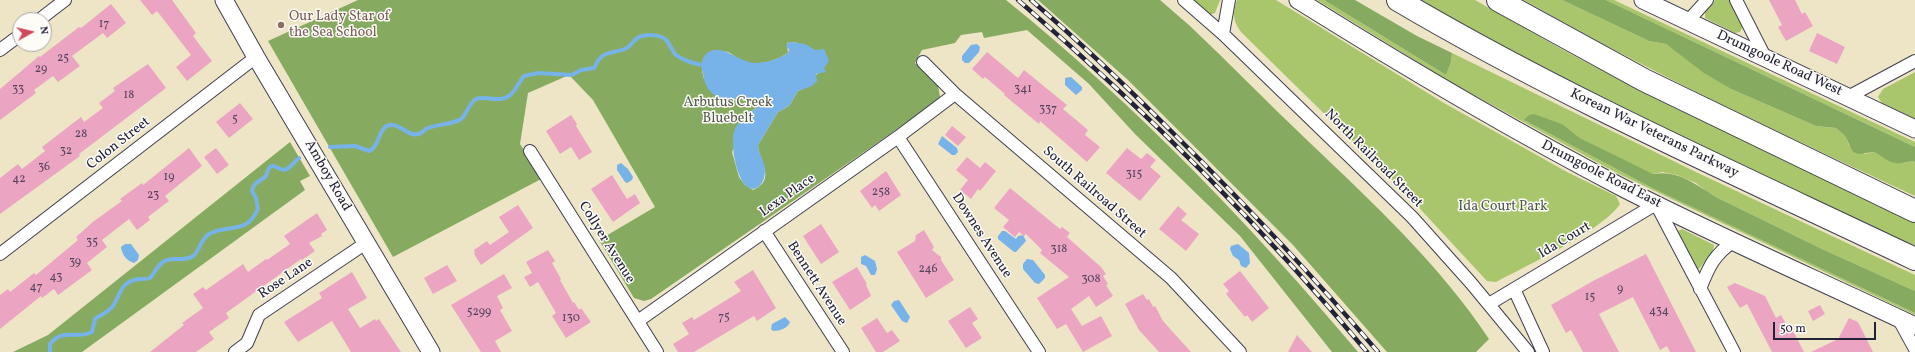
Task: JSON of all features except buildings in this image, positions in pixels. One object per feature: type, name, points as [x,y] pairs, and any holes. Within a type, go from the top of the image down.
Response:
[{"type":"highway","name":"Korean War Veterans Parkway","points":[[1398,0],[1510,64],[1599,109],[1915,259]]},
{"type":"highway","points":[[1498,0],[1644,80],[1915,211]]},
{"type":"main road","name":"Amboy Road","points":[[224,0],[256,57],[431,352]]},
{"type":"main road","name":"Drumgoole Road East","points":[[1298,0],[1403,65],[1495,119],[1656,204],[1915,326]]},
{"type":"main road","name":"Drumgoole Road West","points":[[1643,0],[1915,129]]},
{"type":"street","points":[[49,12],[65,0]]},
{"type":"street","name":"North Railroad Street","points":[[1184,0],[1223,34],[1412,217],[1489,304],[1528,352]]},
{"type":"street","points":[[1223,34],[1229,0]]},
{"type":"street","points":[[1688,21],[1707,0]]},
{"type":"street","points":[[1736,0],[1766,59]]},
{"type":"street","points":[[0,50],[12,41]]},
{"type":"street","name":"Colon Street","points":[[0,254],[256,57]]},
{"type":"street","points":[[1848,97],[1915,61]]},
{"type":"street","name":"South Railroad Street","points":[[923,62],[955,94],[1171,278],[1240,352]]},
{"type":"street","name":"Lexa Place","points":[[638,321],[898,137],[955,94]]},
{"type":"street","name":"Downes Avenue","points":[[898,137],[1039,352]]},
{"type":"street","name":"Collyer Avenue","points":[[530,151],[657,352]]},
{"type":"street","points":[[1656,204],[1734,352]]},
{"type":"street","name":"Ida Court","points":[[1489,304],[1656,204]]},
{"type":"street","name":"Bennett Avenue","points":[[764,232],[843,352]]},
{"type":"street","points":[[1700,288],[1712,261],[1722,250],[1734,241]]},
{"type":"street","name":"Rose Lane","points":[[236,352],[249,348],[259,315],[366,243]]},
{"type":"street","points":[[1514,289],[1543,352]]},
{"type":"street","points":[[1898,318],[1915,349]]},
{"type":"green space","name":"Arbutus Creek Bluebelt","points":[[358,0],[1006,0],[1101,81],[1191,168],[1276,258],[1358,352],[1332,352],[1240,236],[1135,134],[1089,84],[1027,30],[984,38],[982,32],[961,35],[955,43],[922,50],[915,63],[938,86],[940,97],[932,105],[651,299],[644,301],[634,298],[599,240],[655,207],[593,100],[569,75],[528,93],[520,144],[543,178],[393,257],[268,41]],"holes":[[[793,42],[819,51],[826,63],[821,72],[817,74],[806,87],[798,91],[789,106],[778,112],[758,145],[765,170],[765,176],[764,181],[760,186],[753,190],[745,185],[739,177],[732,152],[748,114],[761,104],[761,101],[751,98],[734,100],[704,79],[702,68],[703,61],[709,52],[728,52],[740,60],[748,63],[766,62],[788,53],[787,43]]]},
{"type":"green space","points":[[1038,0],[1160,0],[1205,40],[1382,212],[1428,260],[1470,312],[1489,339],[1476,352],[1387,352],[1293,245],[1128,80]]},
{"type":"green space","points":[[1191,0],[1220,0],[1215,13],[1209,15]]},
{"type":"green space","name":"Ida Court Park","points":[[1237,0],[1276,0],[1444,103],[1567,172],[1616,196],[1620,204],[1611,214],[1597,225],[1562,247],[1496,282],[1487,281],[1410,198],[1241,32],[1234,17],[1234,9]]},
{"type":"green space","points":[[1317,0],[1324,0],[1446,75],[1451,62],[1452,53],[1698,173],[1915,275],[1915,291],[1822,249],[1720,199],[1696,183],[1677,175],[1662,172],[1653,174],[1629,163],[1580,138],[1564,125],[1524,120],[1654,189],[1915,313],[1915,315],[1617,173],[1452,83]]},
{"type":"green space","points":[[1324,0],[1355,0],[1417,36],[1452,53],[1451,62],[1446,75]]},
{"type":"green space","points":[[1415,0],[1475,0],[1563,50],[1639,90],[1915,223],[1915,250],[1651,125]]},
{"type":"green space","points":[[1524,0],[1562,0],[1649,41],[1666,44],[1731,89],[1816,126],[1836,128],[1845,136],[1849,145],[1865,154],[1874,152],[1899,163],[1911,161],[1915,162],[1915,196],[1668,78]]},
{"type":"green space","points":[[1562,0],[1606,0],[1915,147],[1915,162],[1898,163],[1889,161],[1874,152],[1859,154],[1853,152],[1845,136],[1836,128],[1816,126],[1731,89],[1704,73],[1666,44],[1649,41]]},
{"type":"green space","points":[[1606,0],[1614,0],[1915,142],[1915,147]]},
{"type":"green space","points":[[1715,0],[1729,0],[1743,26],[1740,32],[1735,33],[1705,18],[1705,12]]},
{"type":"green space","points":[[1915,72],[1915,119],[1882,103],[1878,97],[1883,89]]},
{"type":"green space","points":[[1534,114],[1564,125],[1580,138],[1653,174],[1672,174],[1688,180],[1720,199],[1822,249],[1915,291],[1915,313],[1654,189],[1524,120],[1529,115]]},
{"type":"green space","points":[[290,142],[310,176],[300,181],[305,190],[82,352],[13,352],[48,335]]},
{"type":"green space","points":[[1682,229],[1714,245],[1713,251],[1699,269],[1697,269],[1676,232]]},
{"type":"water","points":[[792,42],[805,44],[815,50],[824,49],[829,61],[824,68],[826,72],[816,74],[817,81],[812,86],[798,91],[789,106],[778,112],[758,145],[765,169],[764,178],[758,187],[751,189],[745,185],[737,168],[734,156],[733,136],[737,125],[746,115],[761,104],[761,101],[750,98],[727,99],[713,94],[705,83],[702,61],[705,55],[711,51],[717,50],[730,53],[743,60],[760,63],[781,57],[788,53],[789,49],[786,46],[788,43]]},
{"type":"water","points":[[977,44],[980,47],[979,52],[969,63],[965,63],[962,60],[962,56],[971,45]]},
{"type":"water","points":[[1071,77],[1082,87],[1082,90],[1076,95],[1065,85],[1065,78]]},
{"type":"water","points":[[942,136],[957,148],[958,152],[955,155],[952,155],[938,144]]},
{"type":"water","points":[[621,163],[628,169],[633,177],[632,180],[627,183],[617,170],[617,165]]},
{"type":"water","points":[[1002,231],[1005,231],[1016,239],[1018,236],[1023,235],[1026,241],[1016,252],[1014,252],[998,239],[998,236]]},
{"type":"water","points":[[125,244],[131,244],[139,255],[138,260],[134,263],[127,259],[122,253],[121,247]]},
{"type":"water","points":[[1238,244],[1249,253],[1250,263],[1246,268],[1241,266],[1239,260],[1233,256],[1230,249],[1231,246]]},
{"type":"water","points":[[865,255],[875,261],[877,269],[875,275],[871,275],[866,266],[861,264],[861,257]]},
{"type":"water","points":[[1027,259],[1033,260],[1045,275],[1045,278],[1039,284],[1035,283],[1023,269],[1023,264]]},
{"type":"water","points":[[899,300],[910,317],[907,323],[902,321],[891,305],[894,301]]},
{"type":"water","points":[[785,317],[790,322],[787,326],[783,329],[773,331],[771,329],[772,324]]},
{"type":"waterway","points":[[330,147],[355,146],[369,151],[373,149],[383,130],[389,125],[397,126],[411,134],[420,134],[430,127],[457,121],[463,117],[476,99],[501,99],[509,96],[524,76],[538,73],[572,75],[581,70],[594,68],[600,58],[604,55],[625,49],[637,38],[642,36],[653,35],[663,38],[676,55],[692,63],[702,65]]},
{"type":"waterway","points":[[50,352],[50,344],[60,336],[81,335],[92,332],[95,319],[107,312],[113,306],[123,287],[129,282],[136,279],[150,278],[159,265],[166,260],[185,259],[193,256],[206,236],[209,234],[223,229],[236,228],[248,223],[258,209],[256,198],[252,191],[254,185],[266,176],[270,167],[275,166],[283,170],[287,169],[299,158]]},
{"type":"railway","points":[[1018,0],[1065,41],[1200,169],[1243,213],[1327,305],[1367,352]]},
{"type":"railway","points":[[1031,0],[1121,82],[1226,186],[1278,240],[1378,352]]},
{"type":"place","name":"Our Lady Star of the Sea School","points":[[281,25]]}]
